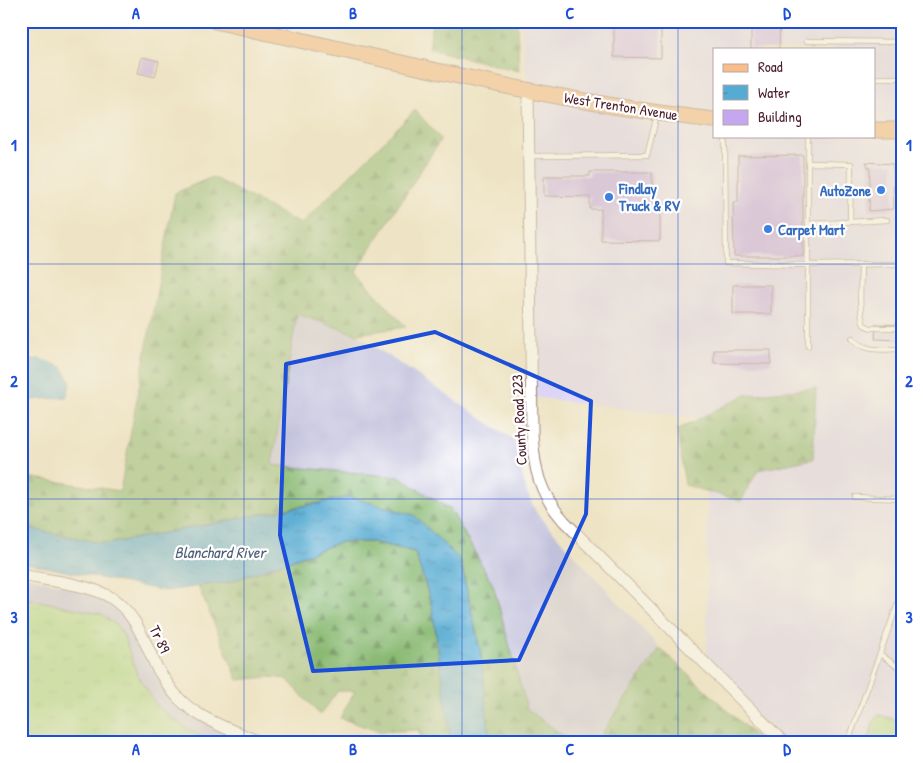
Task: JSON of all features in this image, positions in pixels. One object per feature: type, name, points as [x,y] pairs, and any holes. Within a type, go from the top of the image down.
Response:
[{"type":"main road","name":"West Trenton Avenue","points":[[217,22],[460,77],[713,120]]},
{"type":"main road","points":[[876,130],[902,130]]},
{"type":"street","name":"County Road 223","points":[[528,90],[532,433],[534,456],[540,484],[550,504],[564,521],[783,742]]},
{"type":"street","name":"Tr 89","points":[[21,576],[92,590],[108,596],[117,602],[126,609],[140,628],[158,670],[175,694],[198,714],[259,742]]},
{"type":"lane","points":[[807,41],[902,42]]},
{"type":"lane","points":[[857,42],[857,48]]},
{"type":"lane","points":[[876,78],[902,78]]},
{"type":"lane","points":[[529,156],[647,155],[658,112]]},
{"type":"lane","points":[[725,138],[726,263],[808,265],[902,264]]},
{"type":"lane","points":[[808,138],[808,346]]},
{"type":"lane","points":[[808,164],[851,164],[850,222]]},
{"type":"lane","points":[[809,224],[887,220]]},
{"type":"lane","points":[[861,264],[861,311],[864,325],[871,328],[902,328]]},
{"type":"lane","points":[[852,338],[857,345],[865,348],[902,349]]},
{"type":"lane","points":[[855,497],[902,499]]},
{"type":"lane","points":[[848,742],[902,592]]},
{"type":"lane","points":[[880,654],[902,670]]},
{"type":"highlighted area","points":[[435,332],[591,401],[586,514],[519,660],[313,671],[280,535],[286,364]]},
{"type":"shaded area","points":[[521,21],[902,21],[902,742],[783,742],[707,666],[707,419],[532,397],[528,90]]},
{"type":"shaded area","points":[[297,314],[356,334],[514,440],[526,491],[537,514],[660,648],[596,742],[572,742],[527,709],[493,585],[272,466]]},
{"type":"shaded area","points":[[21,575],[108,596],[140,628],[175,694],[218,724],[259,742],[21,742]]},
{"type":"green space","points":[[432,21],[517,21],[519,71],[429,49]]},
{"type":"green space","points":[[415,110],[441,139],[356,272],[406,327],[356,334],[297,314],[272,465],[399,477],[451,510],[493,585],[527,709],[572,742],[490,742],[481,654],[460,560],[350,497],[106,544],[21,527],[21,476],[120,491],[175,193],[212,177],[301,224]]},
{"type":"green space","points":[[816,388],[813,459],[758,470],[741,501],[685,485],[677,430],[745,395]]},
{"type":"green space","points":[[341,542],[373,542],[415,552],[432,606],[453,742],[423,742],[418,730],[380,732],[340,718],[355,691],[338,691],[320,715],[287,679],[269,677],[238,680],[198,586],[230,582]]},
{"type":"green space","points":[[21,597],[101,614],[115,624],[123,634],[137,674],[157,707],[189,730],[211,742],[21,742]]},
{"type":"green space","points":[[660,648],[762,742],[596,742]]},
{"type":"green space","points":[[879,715],[902,721],[902,742],[868,742],[873,723]]},
{"type":"water","points":[[40,359],[62,367],[71,382],[66,397],[21,401],[21,360]]},
{"type":"water","name":"Blanchard River","points":[[350,497],[414,515],[460,560],[481,654],[490,742],[451,742],[432,606],[415,552],[373,542],[341,542],[229,582],[165,591],[21,562],[21,527],[107,544]]},
{"type":"building","points":[[614,21],[661,21],[661,58],[614,57]]},
{"type":"building","points":[[751,21],[780,21],[779,48],[751,48]]},
{"type":"building","points":[[142,57],[159,61],[155,77],[138,73]]},
{"type":"building","name":"Carpet Mart","points":[[803,155],[803,256],[734,256],[733,202],[738,202],[738,156]]},
{"type":"building","name":"AutoZone","points":[[866,162],[893,164],[894,209],[869,211],[870,170]]},
{"type":"building","points":[[590,172],[652,172],[652,203],[660,203],[660,241],[601,240],[601,209],[590,209],[590,197],[544,196],[544,176],[590,176]]},
{"type":"building","points":[[733,285],[771,285],[771,314],[733,314]]},
{"type":"building","points":[[876,324],[902,325],[902,340],[875,339]]},
{"type":"building","points":[[714,350],[771,350],[771,364],[714,363]]},
{"type":"place","name":"AutoZone","points":[[881,190]]},
{"type":"place","name":"Findlay Truck & RV","points":[[609,197]]},
{"type":"place","name":"Carpet Mart","points":[[768,229]]}]
